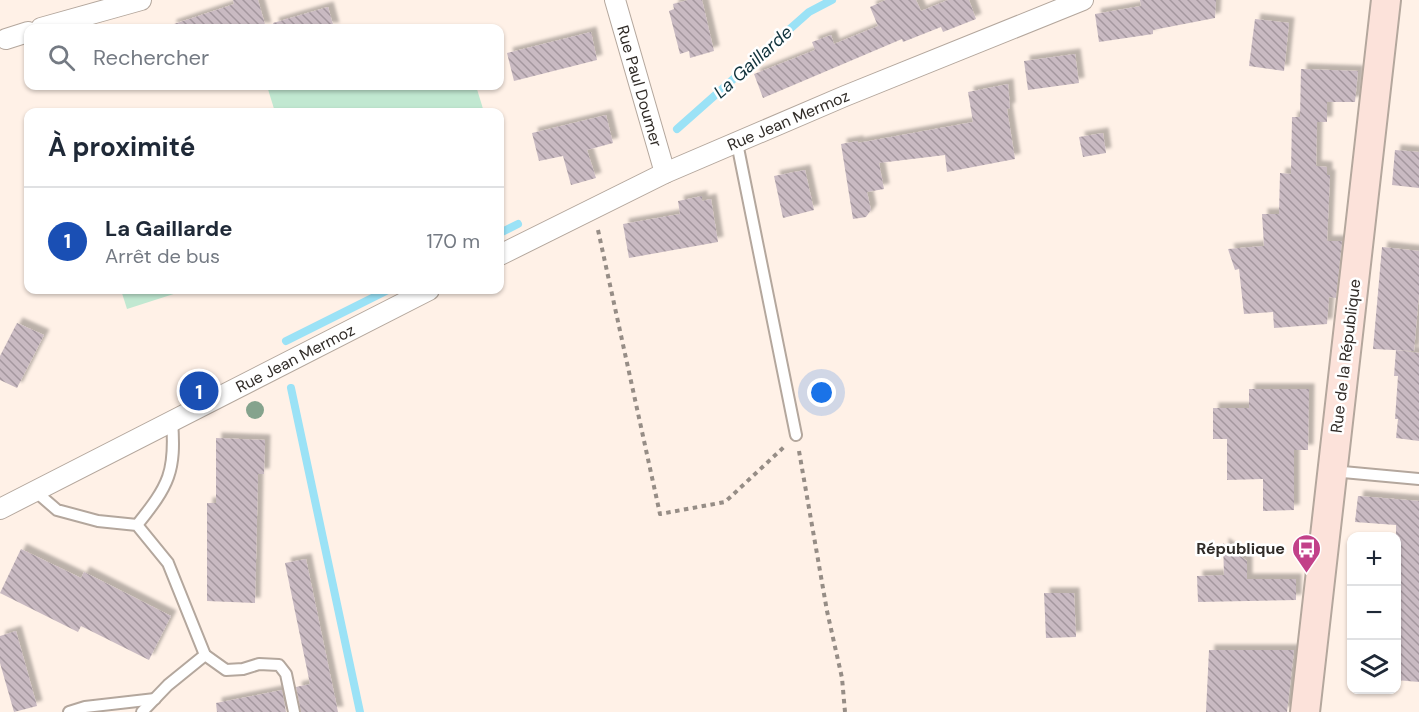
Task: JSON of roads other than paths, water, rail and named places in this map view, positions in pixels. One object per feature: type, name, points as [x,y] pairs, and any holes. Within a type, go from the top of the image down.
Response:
[{"type":"main road","name":"Rue de la République","points":[[1305,712],[1386,0]]},
{"type":"street","name":"Rue Paul Doumer","points":[[615,0],[665,173]]},
{"type":"street","name":"Rue Jean Mermoz","points":[[504,253],[665,173],[845,96],[1083,0]]},
{"type":"street","points":[[55,24],[134,1]]},
{"type":"street","points":[[6,39],[24,33]]},
{"type":"street","name":"Rue Jean Mermoz","points":[[0,509],[421,294]]},
{"type":"lane","points":[[737,142],[796,435]]},
{"type":"lane","points":[[137,525],[154,504],[173,466],[172,421]]},
{"type":"lane","points":[[1332,471],[1419,479]]},
{"type":"lane","points":[[35,491],[57,510],[98,521],[137,525],[168,563],[205,655],[226,670],[243,669],[259,664],[279,665],[286,674],[294,712]]},
{"type":"lane","points":[[142,712],[205,655]]},
{"type":"lane","points":[[69,712],[85,707],[155,699]]},
{"type":"waterway","name":"La Gaillarde","points":[[677,129],[809,12],[832,0]]},
{"type":"waterway","name":"La Gaillarde","points":[[504,231],[518,224]]},
{"type":"waterway","name":"La Gaillarde","points":[[286,341],[380,294]]},
{"type":"waterway","name":"La Gaillarde","points":[[291,388],[360,712]]},
{"type":"place","name":"La Gaillarde","points":[[199,391]]},
{"type":"place","name":"République","points":[[1306,574]]}]
